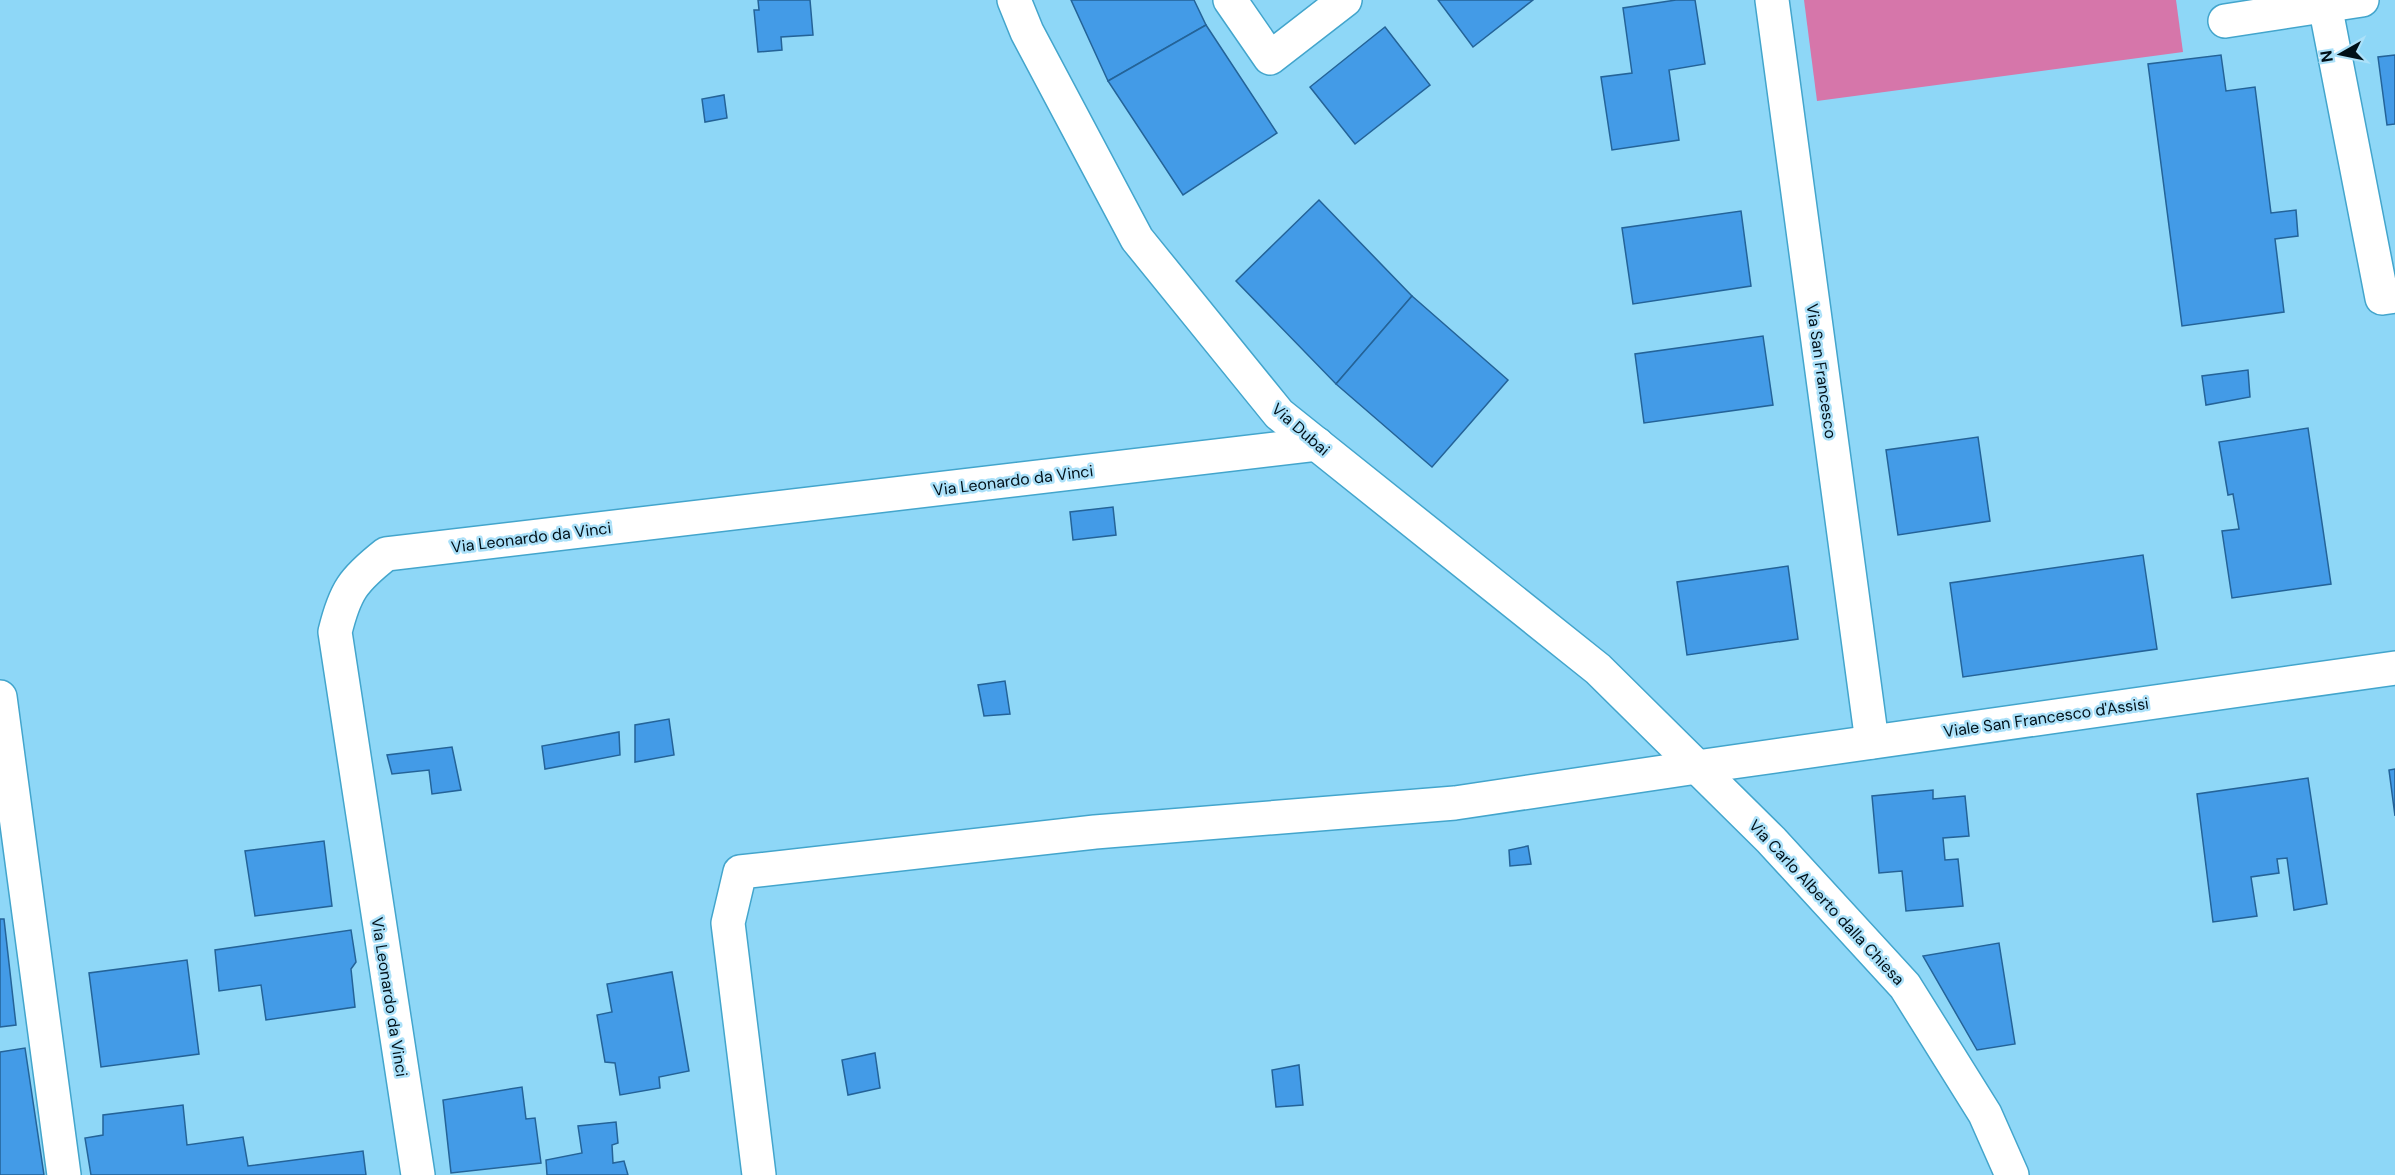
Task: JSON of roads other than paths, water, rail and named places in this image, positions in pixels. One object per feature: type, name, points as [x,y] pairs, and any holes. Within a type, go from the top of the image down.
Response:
[{"type":"street","name":"Via Dubai","points":[[1014,0],[1027,32],[1137,239],[1279,414],[1598,669],[1697,766]]},
{"type":"street","points":[[1230,0],[1270,58],[1345,0]]},
{"type":"street","name":"Via San Francesco","points":[[1772,0],[1872,742]]},
{"type":"street","points":[[2225,21],[2362,0]]},
{"type":"street","points":[[2325,5],[2382,298],[2395,296]]},
{"type":"street","name":"Via Leonardo da Vinci","points":[[417,1175],[335,632],[342,601],[363,572],[386,554],[1317,444]]},
{"type":"street","name":"Viale San Francesco d'Assisi","points":[[759,1175],[728,923],[740,872],[1095,832],[1455,803],[1697,766],[2395,668]]},
{"type":"street","points":[[0,697],[64,1175]]},
{"type":"street","name":"Via Carlo Alberto dalla Chiesa","points":[[1697,766],[1771,840],[1905,986],[1985,1114],[2012,1175]]}]
